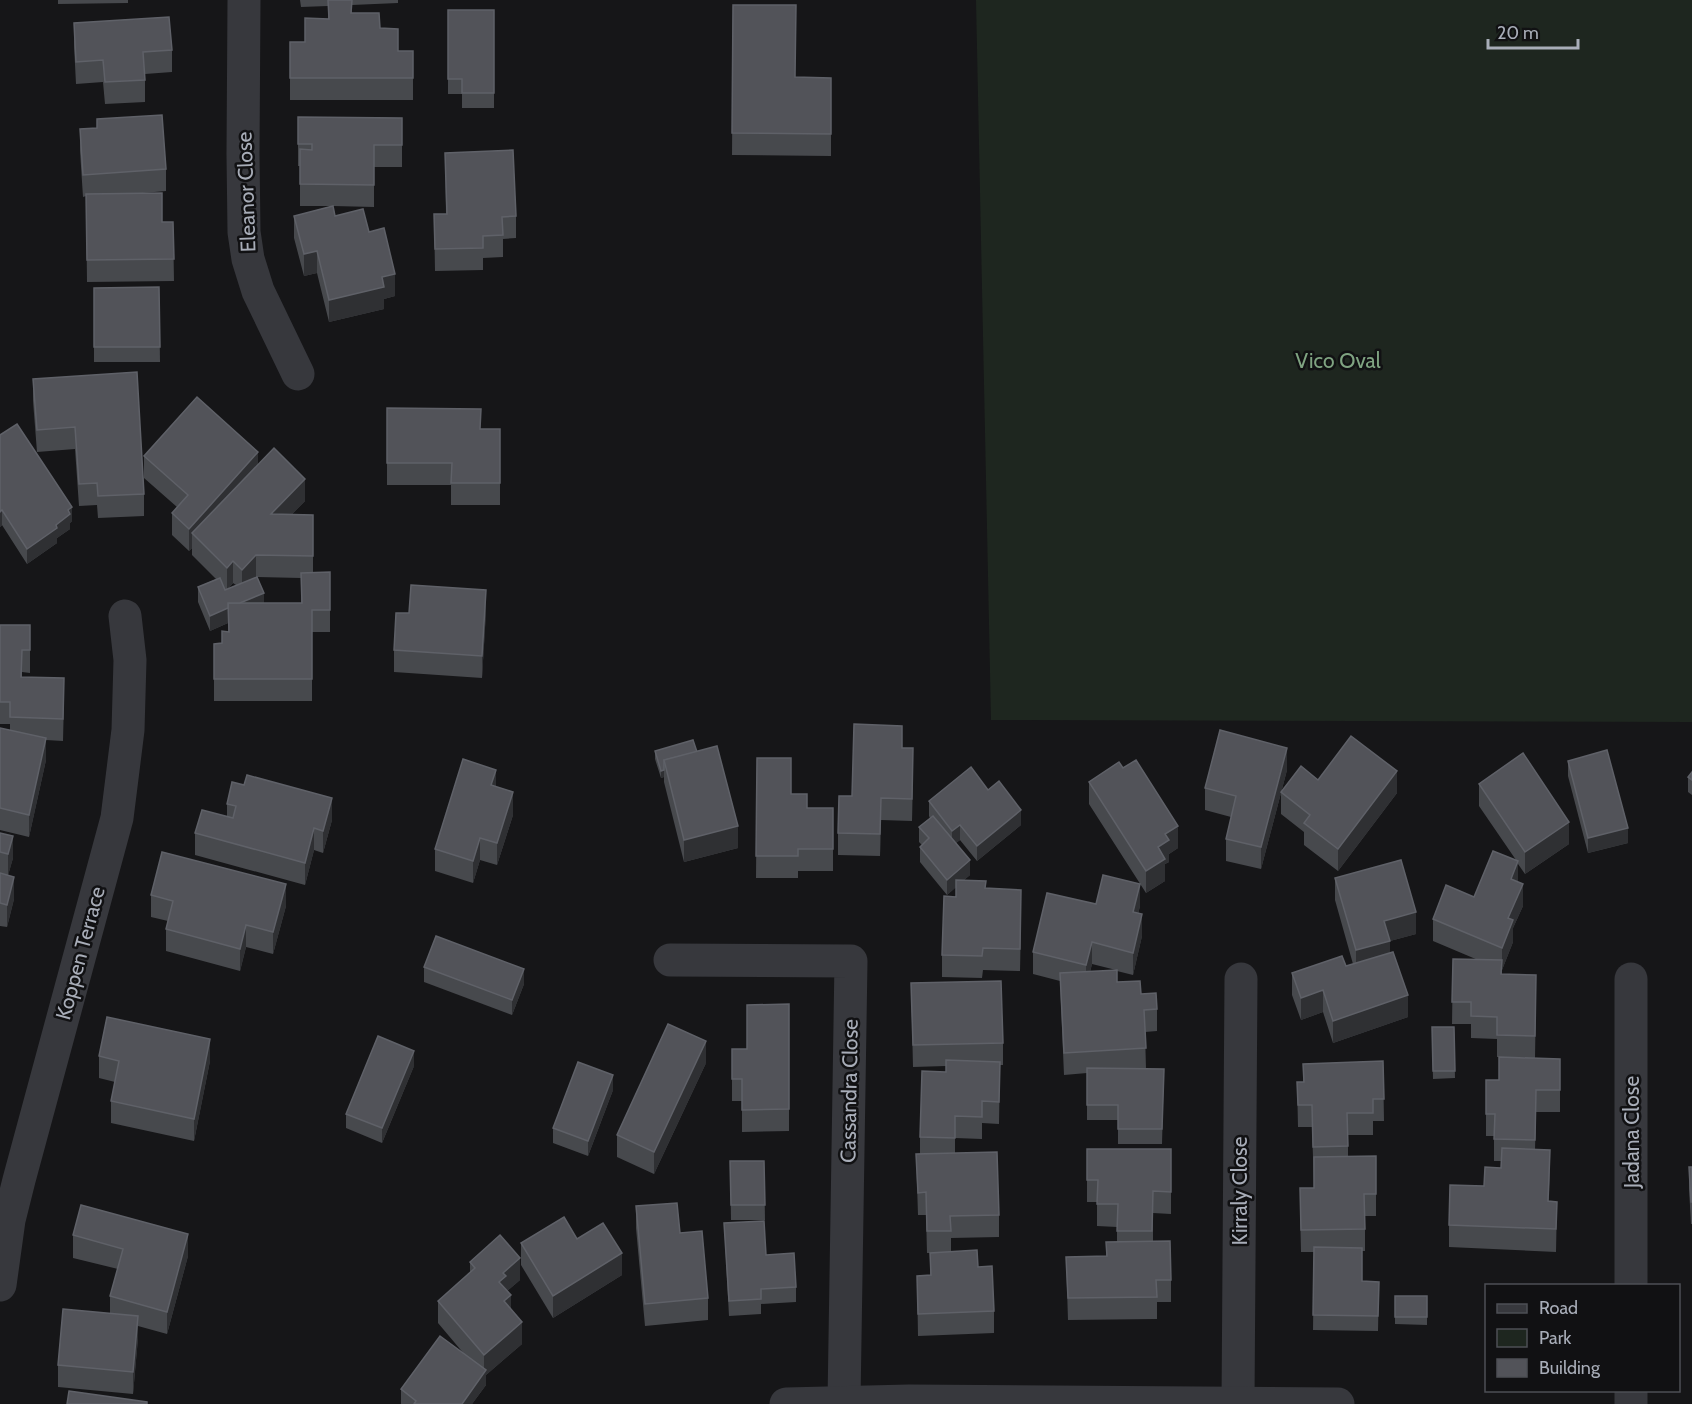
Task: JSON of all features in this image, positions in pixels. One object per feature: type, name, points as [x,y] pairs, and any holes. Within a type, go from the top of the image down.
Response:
[{"type":"street","name":"Eleanor Close","points":[[244,0],[245,241],[258,291],[298,374]]},
{"type":"street","name":"Koppen Terrace","points":[[0,1285],[9,1220],[19,1180],[117,818],[128,730],[130,660],[125,616]]},
{"type":"street","name":"Cassandra Close","points":[[670,960],[851,960],[844,1402]]},
{"type":"street","name":"Kirraly Close","points":[[1238,1403],[1240,979]]},
{"type":"street","name":"Jadana Close","points":[[1631,979],[1631,1284]]},
{"type":"street","points":[[786,1404],[844,1402],[1338,1404]]},
{"type":"green space","name":"Vico Oval","points":[[976,0],[1692,0],[1692,722],[991,720]]},
{"type":"building","points":[[328,0],[352,0],[351,13],[379,13],[380,28],[398,29],[398,51],[413,51],[413,78],[290,78],[290,42],[305,42],[305,18],[329,19]]},
{"type":"building","points":[[733,5],[796,5],[795,77],[831,78],[831,134],[732,133]]},
{"type":"building","points":[[448,10],[494,10],[494,93],[462,93],[462,79],[448,79]]},
{"type":"building","points":[[169,17],[172,50],[143,52],[145,80],[105,82],[103,60],[76,62],[74,23]]},
{"type":"building","points":[[162,115],[166,169],[83,175],[80,129],[97,128],[97,119]]},
{"type":"building","points":[[298,117],[402,118],[402,145],[374,145],[374,185],[300,184],[300,149],[312,150],[312,144],[298,144]]},
{"type":"building","points":[[513,150],[516,216],[502,217],[503,235],[483,236],[483,248],[435,249],[434,214],[447,214],[445,153]]},
{"type":"building","points":[[162,193],[162,222],[173,222],[174,259],[87,260],[86,194]]},
{"type":"building","points":[[333,206],[335,216],[363,209],[369,232],[384,228],[395,274],[382,277],[384,287],[329,300],[317,251],[304,254],[294,216]]},
{"type":"building","points":[[159,287],[160,347],[94,347],[94,288]]},
{"type":"building","points":[[137,372],[144,494],[98,496],[97,483],[79,484],[75,427],[37,430],[33,379]]},
{"type":"building","points":[[197,397],[258,452],[189,529],[172,513],[188,495],[144,456]]},
{"type":"building","points":[[387,408],[481,409],[480,429],[500,429],[500,483],[451,483],[452,463],[387,463]]},
{"type":"building","points":[[17,424],[72,507],[68,510],[70,514],[56,525],[57,528],[27,549],[2,510],[0,512],[0,435]]},
{"type":"building","points":[[274,448],[305,479],[271,514],[313,515],[313,556],[256,555],[242,570],[233,561],[227,568],[192,533]]},
{"type":"building","points":[[330,572],[330,610],[312,610],[312,679],[214,679],[214,644],[222,643],[222,631],[229,632],[228,603],[302,603],[301,573]]},
{"type":"building","points":[[257,577],[264,593],[240,603],[228,603],[228,608],[210,616],[198,587],[220,578],[225,590]]},
{"type":"building","points":[[411,585],[486,590],[482,656],[394,650],[396,613],[409,613]]},
{"type":"building","points":[[0,625],[30,625],[30,650],[22,650],[21,677],[64,678],[63,719],[10,717],[10,702],[0,702]]},
{"type":"building","points":[[854,724],[902,726],[902,748],[913,748],[912,799],[881,798],[880,834],[838,833],[839,796],[852,796]]},
{"type":"building","points":[[0,728],[46,738],[29,815],[0,808]]},
{"type":"building","points":[[1220,730],[1287,748],[1261,847],[1226,839],[1236,796],[1205,788]]},
{"type":"building","points":[[1351,736],[1397,771],[1338,849],[1304,823],[1310,815],[1281,792],[1301,766],[1318,780]]},
{"type":"building","points":[[693,740],[697,752],[664,760],[664,770],[661,771],[655,751]]},
{"type":"building","points":[[717,746],[738,826],[684,840],[664,760]]},
{"type":"building","points":[[1607,750],[1628,828],[1588,838],[1568,761]]},
{"type":"building","points":[[1523,753],[1569,822],[1525,852],[1479,784]]},
{"type":"building","points":[[757,758],[791,758],[791,794],[807,794],[807,808],[833,808],[833,849],[798,849],[798,856],[756,856]]},
{"type":"building","points":[[463,759],[496,770],[491,785],[513,792],[497,843],[480,838],[473,861],[435,849]]},
{"type":"building","points":[[1136,760],[1178,826],[1165,834],[1169,840],[1158,847],[1165,859],[1146,871],[1089,782],[1119,762],[1123,768]]},
{"type":"building","points":[[971,767],[988,790],[999,781],[1021,810],[977,846],[960,825],[952,831],[929,801]]},
{"type":"building","points":[[247,775],[332,798],[323,831],[314,828],[305,863],[195,833],[202,810],[233,818],[236,806],[227,804],[232,782],[244,785]]},
{"type":"building","points":[[933,816],[970,860],[947,880],[920,847],[929,838],[919,827]]},
{"type":"building","points":[[0,833],[13,836],[8,854],[0,852]]},
{"type":"building","points":[[1493,851],[1518,861],[1511,879],[1523,884],[1508,918],[1513,920],[1502,948],[1433,919],[1446,885],[1474,897]]},
{"type":"building","points":[[162,852],[286,884],[273,932],[246,925],[240,949],[166,929],[173,901],[151,895]]},
{"type":"building","points":[[1401,860],[1416,912],[1384,921],[1390,941],[1356,950],[1335,878]]},
{"type":"building","points":[[0,873],[14,877],[7,905],[0,903]]},
{"type":"building","points":[[1103,875],[1140,884],[1133,912],[1142,914],[1133,953],[1092,942],[1086,965],[1033,952],[1047,893],[1096,904]]},
{"type":"building","points":[[956,880],[986,881],[985,888],[1021,890],[1020,949],[983,948],[982,956],[942,955],[944,896],[956,897]]},
{"type":"building","points":[[436,936],[524,969],[512,1000],[424,967]]},
{"type":"building","points":[[1393,952],[1408,995],[1333,1021],[1323,990],[1301,998],[1292,973],[1342,956],[1346,966]]},
{"type":"building","points":[[1453,959],[1502,960],[1501,974],[1536,975],[1535,1036],[1497,1035],[1497,1017],[1471,1016],[1471,1002],[1452,1002]]},
{"type":"building","points":[[1117,970],[1117,982],[1140,981],[1141,994],[1156,993],[1157,1009],[1144,1010],[1146,1048],[1064,1053],[1060,973]]},
{"type":"building","points":[[1001,981],[1003,1043],[913,1045],[911,983]]},
{"type":"building","points":[[789,1004],[789,1109],[742,1110],[742,1079],[732,1079],[732,1049],[747,1049],[747,1005]]},
{"type":"building","points":[[107,1017],[210,1039],[194,1119],[111,1101],[119,1061],[99,1056]]},
{"type":"building","points":[[668,1024],[706,1041],[654,1152],[617,1135]]},
{"type":"building","points":[[1432,1027],[1454,1027],[1455,1071],[1433,1071]]},
{"type":"building","points":[[378,1036],[414,1051],[382,1128],[346,1114]]},
{"type":"building","points":[[1499,1057],[1560,1059],[1560,1090],[1536,1090],[1535,1140],[1494,1139],[1495,1114],[1486,1114],[1486,1080],[1499,1080]]},
{"type":"building","points":[[946,1060],[1000,1062],[999,1102],[982,1101],[982,1117],[955,1116],[955,1138],[920,1137],[922,1071],[946,1072]]},
{"type":"building","points":[[1383,1061],[1384,1099],[1373,1099],[1373,1113],[1347,1113],[1348,1146],[1313,1147],[1312,1105],[1298,1105],[1297,1082],[1304,1082],[1303,1064]]},
{"type":"building","points":[[578,1062],[613,1075],[588,1141],[553,1128]]},
{"type":"building","points":[[1087,1068],[1164,1069],[1162,1129],[1118,1129],[1118,1105],[1087,1105]]},
{"type":"building","points":[[1502,1148],[1550,1150],[1548,1201],[1557,1202],[1556,1229],[1449,1225],[1450,1185],[1484,1186],[1485,1167],[1501,1168]]},
{"type":"building","points":[[1087,1149],[1171,1149],[1171,1192],[1153,1191],[1152,1231],[1117,1231],[1118,1204],[1097,1204],[1098,1180],[1087,1180]]},
{"type":"building","points":[[997,1152],[999,1215],[950,1216],[951,1231],[927,1231],[926,1192],[918,1193],[916,1154]]},
{"type":"building","points":[[1376,1156],[1376,1194],[1364,1194],[1365,1229],[1301,1230],[1300,1188],[1314,1188],[1314,1157]]},
{"type":"building","points":[[730,1161],[764,1161],[765,1205],[731,1205]]},
{"type":"building","points":[[1689,1167],[1692,1167],[1692,1202],[1691,1202]]},
{"type":"building","points":[[677,1203],[680,1233],[702,1231],[708,1298],[645,1304],[636,1206]]},
{"type":"building","points":[[81,1205],[188,1234],[167,1312],[110,1296],[123,1249],[73,1235]]},
{"type":"building","points":[[564,1217],[577,1239],[603,1223],[622,1253],[553,1296],[521,1243]]},
{"type":"building","points":[[764,1221],[766,1255],[794,1253],[796,1287],[761,1289],[761,1299],[729,1301],[724,1223]]},
{"type":"building","points":[[500,1235],[520,1258],[503,1273],[506,1276],[499,1282],[511,1295],[504,1301],[522,1322],[484,1355],[438,1301],[475,1268],[470,1262]]},
{"type":"building","points":[[1170,1241],[1171,1280],[1156,1280],[1157,1297],[1068,1298],[1066,1257],[1107,1256],[1106,1242]]},
{"type":"building","points":[[1314,1247],[1362,1248],[1362,1281],[1379,1282],[1378,1316],[1313,1315]]},
{"type":"building","points":[[977,1250],[978,1267],[992,1266],[994,1311],[918,1314],[917,1276],[931,1275],[930,1253]]},
{"type":"building","points":[[1395,1296],[1427,1296],[1427,1317],[1395,1317]]},
{"type":"building","points":[[63,1309],[138,1316],[133,1372],[58,1365]]},
{"type":"building","points":[[440,1336],[486,1370],[462,1404],[414,1404],[416,1401],[401,1389]]},
{"type":"building","points":[[69,1391],[147,1402],[147,1404],[67,1404]]}]
